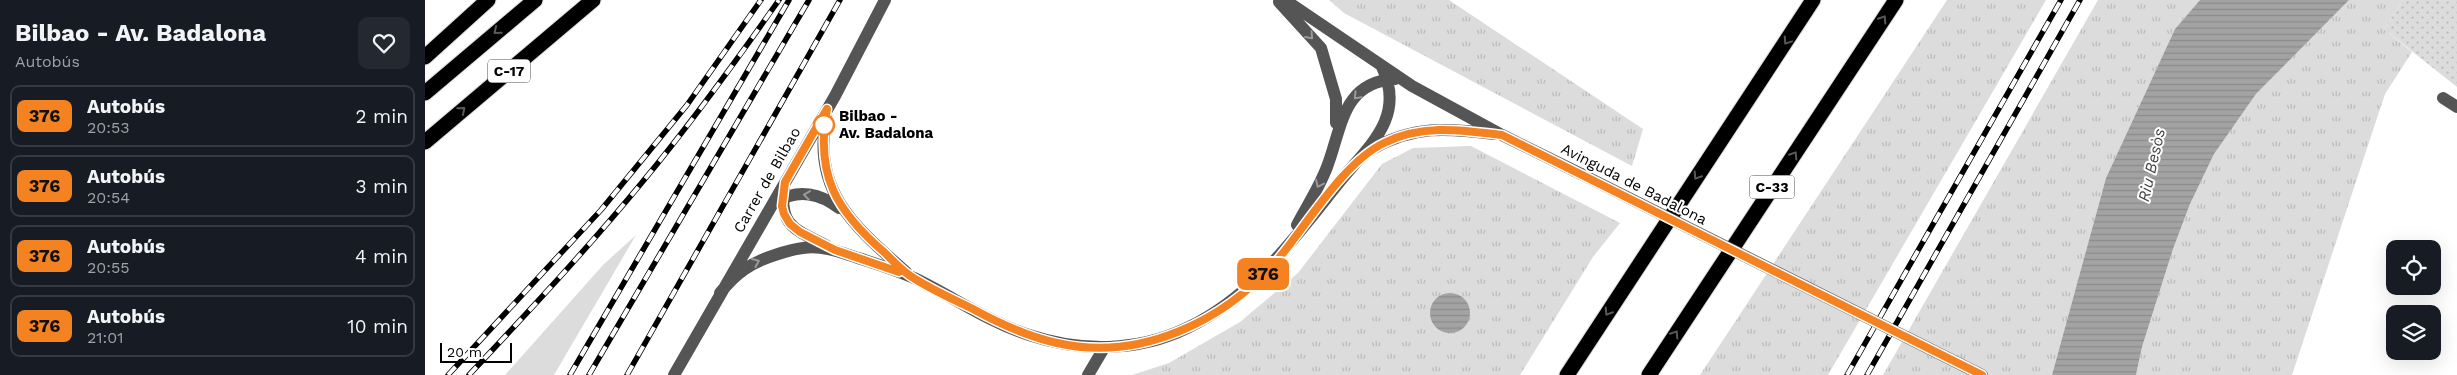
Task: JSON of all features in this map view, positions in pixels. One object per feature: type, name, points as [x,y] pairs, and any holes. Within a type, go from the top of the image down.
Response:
[{"type":"highway","points":[[425,57],[488,0]]},
{"type":"highway","name":"C-17","points":[[425,93],[535,0]]},
{"type":"highway","name":"C-17","points":[[425,142],[593,0]]},
{"type":"highway","points":[[1567,375],[1813,0]]},
{"type":"highway","name":"C-33","points":[[1649,375],[1896,0]]},
{"type":"street","name":"Carrer de Bilbao","points":[[674,375],[827,109],[885,0]]},
{"type":"street","points":[[1277,0],[1321,48],[1336,98],[1335,138]]},
{"type":"street","points":[[1285,0],[1381,67],[1394,79]]},
{"type":"street","points":[[1278,259],[1327,166],[1345,111],[1354,98],[1368,85],[1394,79]]},
{"type":"street","points":[[785,182],[782,198],[784,214],[790,224],[835,250],[913,278],[1002,325],[1058,343],[1104,348],[1157,340],[1186,329],[1231,302],[1278,259],[1380,134],[1386,118],[1394,79]]},
{"type":"street","name":"Avinguda de Badalona","points":[[1394,79],[1982,375]]},
{"type":"street","points":[[2443,98],[2457,107]]},
{"type":"street","points":[[827,109],[822,146],[825,166],[835,198],[845,213]]},
{"type":"street","points":[[1365,154],[1382,143],[1403,135],[1428,130],[1453,128],[1502,135]]},
{"type":"street","points":[[769,208],[791,194],[810,194],[833,203],[876,246],[913,278]]},
{"type":"street","points":[[720,294],[734,276],[761,260],[805,248],[835,250]]},
{"type":"street","points":[[1088,375],[1104,348]]},
{"type":"green space","points":[[1329,0],[1449,0],[1643,129],[1632,166],[1344,13]]},
{"type":"green space","points":[[1947,0],[2046,0],[1828,375],[1700,375]]},
{"type":"green space","points":[[2098,0],[2200,0],[2175,29],[2106,178],[2052,375],[1883,375]]},
{"type":"green space","points":[[2349,0],[2403,0],[2384,29],[2412,52],[2385,94],[2292,375],[2136,375],[2142,347],[2173,249],[2190,204],[2214,154],[2256,94]]},
{"type":"green space","points":[[2403,0],[2457,0],[2457,87],[2384,29]]},
{"type":"green space","points":[[1471,146],[1620,223],[1593,257],[1520,375],[1132,375],[1169,363],[1240,322],[1298,273],[1382,164],[1413,148]]},
{"type":"green space","points":[[636,235],[554,375],[505,375],[603,265]]},
{"type":"water","name":"Riu Besòs","points":[[2200,0],[2349,0],[2256,94],[2214,154],[2190,204],[2173,249],[2142,347],[2136,375],[2052,375],[2106,178],[2175,29]]},
{"type":"water","points":[[1446,293],[1454,293],[1461,296],[1467,302],[1470,313],[1467,324],[1461,330],[1454,333],[1446,333],[1439,330],[1433,324],[1430,317],[1430,309],[1433,302],[1439,296]]},
{"type":"railway","points":[[448,375],[601,210],[687,105],[761,0]]},
{"type":"railway","points":[[469,375],[580,254],[644,180],[713,91],[779,0]]},
{"type":"railway","points":[[570,375],[789,0]]},
{"type":"railway","points":[[589,375],[809,0]]},
{"type":"railway","points":[[627,375],[840,0]]},
{"type":"railway","points":[[1847,375],[2061,0]]},
{"type":"railway","points":[[1867,375],[2080,0]]},
{"type":"bus line","name":"376","points":[[899,272],[835,250],[800,232],[790,224],[784,214],[782,206],[785,182],[827,109],[822,146],[829,182],[835,198],[845,213],[876,246],[913,278],[1002,325],[1029,335],[1058,343],[1104,348],[1130,346],[1157,340],[1186,329],[1208,317],[1231,302],[1278,259],[1343,177],[1365,154],[1382,143],[1403,135],[1453,128],[1502,135],[1982,375]]},
{"type":"place","name":"Bilbao - Av. Badalona","points":[[824,125]]}]
